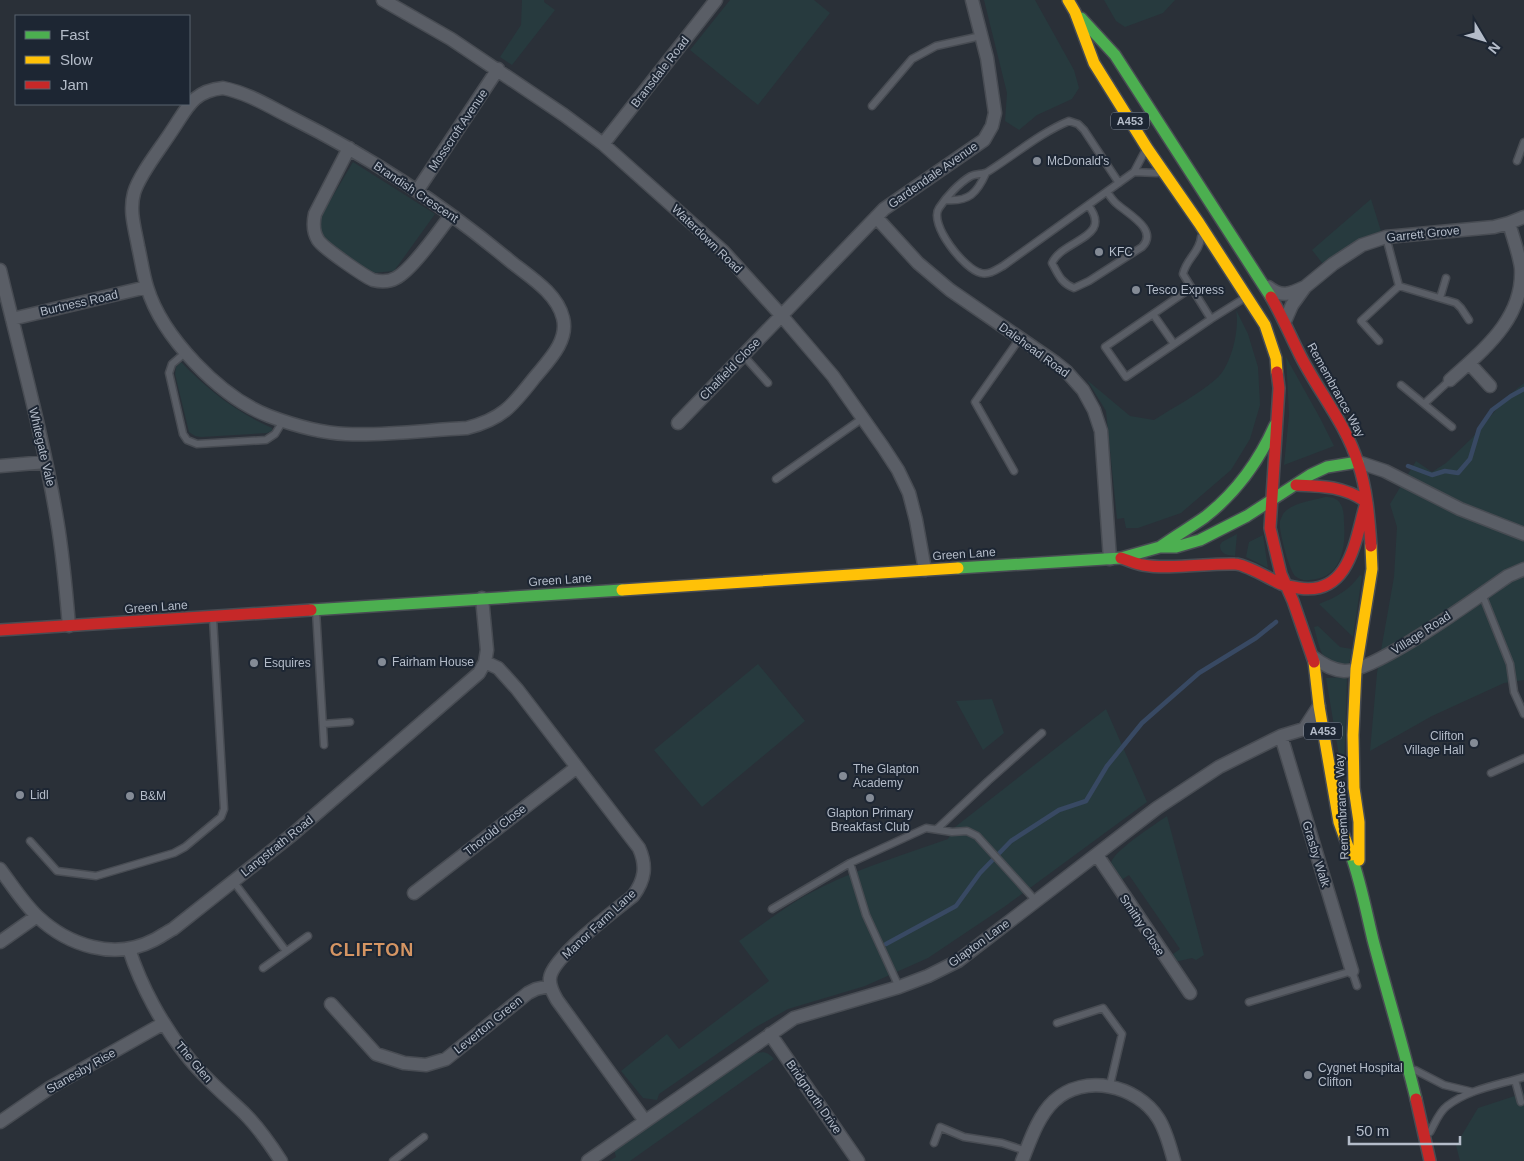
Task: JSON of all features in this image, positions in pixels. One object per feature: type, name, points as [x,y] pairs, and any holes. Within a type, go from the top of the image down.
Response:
[{"type":"main road","name":"Remembrance Way","points":[[1068,0],[1075,12],[1094,64],[1147,148],[1199,223],[1264,326],[1276,358],[1279,388],[1278,418],[1270,528],[1286,586],[1303,626],[1312,657],[1339,822],[1359,876],[1408,1065],[1430,1161]]},
{"type":"main road","name":"Remembrance Way","points":[[1075,12],[1115,55],[1262,282],[1285,321],[1300,355],[1346,434],[1358,462],[1371,544],[1372,569],[1356,669],[1353,735],[1354,788],[1359,822],[1359,876]]},
{"type":"main road","name":"Green Lane","points":[[1160,547],[1210,514],[1238,486],[1259,460],[1278,418]]},
{"type":"main road","name":"Green Lane","points":[[0,630],[1116,558],[1160,547],[1176,547],[1200,540],[1242,518],[1310,475],[1327,467],[1358,462]]},
{"type":"main road","points":[[1296,485],[1343,488],[1354,493],[1365,504]]},
{"type":"main road","name":"Green Lane","points":[[1116,558],[1143,565],[1159,566],[1238,564],[1286,586],[1312,590],[1327,585],[1337,578],[1346,567],[1352,554],[1365,504]]},
{"type":"street","name":"Waterdown Road","points":[[383,0],[451,39],[564,114],[603,144],[723,251],[833,376],[898,470],[908,493],[916,520],[924,570]]},
{"type":"street","name":"Gardendale Avenue","points":[[781,315],[884,209],[984,140],[992,126],[995,113],[987,58],[972,0]]},
{"type":"street","name":"Bransdale Road","points":[[603,144],[712,2]]},
{"type":"street","name":"Mosscroft Avenue","points":[[417,191],[498,69]]},
{"type":"street","name":"Brandish Crescent","points":[[183,106],[140,179],[134,193],[132,208],[147,287],[154,305],[164,322],[186,352],[207,375],[249,407],[283,421],[318,430],[346,434],[467,428],[484,424],[511,406],[555,352],[563,335],[564,320],[559,304],[548,292],[476,232],[417,191],[350,148],[235,90],[223,88],[209,89],[190,101]]},
{"type":"street","points":[[350,148],[315,214],[313,223],[314,232],[322,246],[364,274],[372,279],[383,282],[394,279],[405,272],[451,215]]},
{"type":"street","name":"Dalehead Road","points":[[876,217],[928,272],[950,290],[1066,371],[1083,390],[1094,410],[1101,431],[1116,558]]},
{"type":"street","name":"Garrett Grove","points":[[1285,321],[1292,305],[1305,288],[1347,254],[1362,245],[1386,237],[1494,227],[1509,224],[1524,217]]},
{"type":"street","points":[[1450,380],[1503,329],[1514,306],[1518,294],[1520,267],[1509,224]]},
{"type":"street","name":"Whitegate Vale","points":[[0,270],[46,462],[64,562],[69,626]]},
{"type":"street","name":"Garrett Grove","points":[[1262,282],[1275,293],[1288,294],[1305,288]]},
{"type":"street","name":"Burtness Road","points":[[12,319],[147,287]]},
{"type":"street","name":"Chalfield Close","points":[[678,423],[781,315]]},
{"type":"street","points":[[1469,363],[1490,386]]},
{"type":"street","points":[[0,466],[46,462]]},
{"type":"street","points":[[1358,462],[1384,471],[1460,509],[1524,534]]},
{"type":"street","name":"Village Road","points":[[1312,657],[1330,668],[1344,671],[1356,669],[1387,655],[1508,576],[1524,568]]},
{"type":"street","points":[[482,598],[487,650],[485,662]]},
{"type":"street","name":"Manor Farm Lane","points":[[485,662],[498,668],[517,689],[639,848],[642,856],[643,880],[633,896],[577,942],[556,964],[550,976],[550,986]]},
{"type":"street","name":"Langstrath Road","points":[[0,869],[37,916],[55,931],[77,943],[94,948],[112,950],[129,949],[152,941],[173,928],[293,834],[468,683],[479,673],[485,662]]},
{"type":"street","points":[[1319,706],[1304,729],[1325,743]]},
{"type":"street","name":"Glapton Lane","points":[[588,1161],[794,1018],[900,987],[958,961],[1157,808],[1219,767],[1281,736],[1304,729]]},
{"type":"street","name":"Grasby Walk","points":[[1281,736],[1352,971]]},
{"type":"street","name":"Thorold Close","points":[[414,893],[577,767]]},
{"type":"street","name":"Smithy Close","points":[[1096,855],[1190,993]]},
{"type":"street","points":[[0,942],[37,916]]},
{"type":"street","name":"The Glen","points":[[129,949],[137,974],[164,1023],[186,1056],[217,1090],[245,1114],[270,1143],[281,1161]]},
{"type":"street","points":[[550,986],[557,1000],[645,1121]]},
{"type":"street","name":"Leverton Green","points":[[331,1004],[376,1054],[404,1063],[426,1065],[446,1059],[528,993],[550,986]]},
{"type":"street","name":"Stanesby Rise","points":[[0,1122],[51,1087],[164,1023]]},
{"type":"street","name":"Bridgnorth Drive","points":[[770,1034],[858,1161]]},
{"type":"street","points":[[1024,1156],[1041,1116],[1054,1100],[1071,1090],[1090,1086],[1110,1085],[1128,1092],[1144,1102],[1158,1118],[1174,1161]]},
{"type":"lane","points":[[872,106],[912,59],[936,46],[982,36]]},
{"type":"lane","points":[[1119,183],[1084,130],[1078,124],[1069,120],[1055,127],[986,173],[972,175],[959,186],[938,210],[938,225],[943,235],[964,263],[980,273],[988,273],[1002,266],[1119,183],[1134,172],[1147,148]]},
{"type":"lane","points":[[1517,161],[1524,142]]},
{"type":"lane","points":[[1134,172],[1166,175]]},
{"type":"lane","points":[[946,200],[959,201],[969,196],[980,187],[986,173]]},
{"type":"lane","points":[[1088,205],[1096,219],[1096,226],[1089,233],[1055,256],[1052,263],[1059,277],[1066,285],[1074,288],[1089,281],[1147,242],[1148,235],[1142,225],[1117,205],[1106,192]]},
{"type":"lane","points":[[1199,223],[1200,245],[1186,263],[1183,274],[1212,319]]},
{"type":"lane","points":[[1386,237],[1399,286]]},
{"type":"lane","points":[[1440,298],[1446,278]]},
{"type":"lane","points":[[1399,286],[1456,303],[1462,308],[1469,320]]},
{"type":"lane","points":[[1379,341],[1361,321],[1399,286]]},
{"type":"lane","points":[[1191,288],[1105,347],[1126,377],[1246,297]]},
{"type":"lane","points":[[1153,314],[1174,344]]},
{"type":"lane","points":[[1014,471],[975,402],[1020,338]]},
{"type":"lane","points":[[186,352],[172,364],[169,373],[183,434],[187,440],[198,444],[266,440],[275,434],[283,421]]},
{"type":"lane","points":[[743,355],[768,383]]},
{"type":"lane","points":[[1424,404],[1450,380]]},
{"type":"lane","points":[[1401,385],[1452,427]]},
{"type":"lane","points":[[776,480],[863,418]]},
{"type":"lane","points":[[1482,594],[1510,664],[1514,692],[1524,714]]},
{"type":"lane","points":[[316,610],[324,744]]},
{"type":"lane","points":[[30,841],[57,871],[96,876],[174,853],[221,817],[224,809],[223,776],[213,617]]},
{"type":"lane","points":[[323,724],[350,722]]},
{"type":"lane","points":[[937,829],[1042,733]]},
{"type":"lane","points":[[1491,772],[1524,758]]},
{"type":"lane","points":[[772,909],[850,863],[926,828],[952,832],[967,831],[977,836],[1036,901]]},
{"type":"lane","points":[[850,863],[866,915],[900,987]]},
{"type":"lane","points":[[233,881],[286,951]]},
{"type":"lane","points":[[264,968],[308,936]]},
{"type":"lane","points":[[1249,1002],[1352,971],[1356,986]]},
{"type":"lane","points":[[1057,1023],[1103,1008],[1122,1034],[1110,1085]]},
{"type":"lane","points":[[1408,1065],[1444,1085],[1474,1092]]},
{"type":"lane","points":[[1426,1140],[1438,1116],[1446,1106],[1474,1092],[1524,1077]]},
{"type":"lane","points":[[1515,1080],[1521,1102]]},
{"type":"lane","points":[[934,1143],[940,1127],[964,1137],[1002,1143],[1024,1156]]},
{"type":"lane","points":[[393,1161],[424,1136]]},
{"type":"green space","points":[[522,0],[544,0],[555,10],[512,65],[500,57],[521,25]]},
{"type":"green space","points":[[730,0],[814,0],[830,13],[758,105],[690,50]]},
{"type":"green space","points":[[984,0],[1035,0],[1074,70],[1079,88],[1072,99],[1037,115],[1019,130],[1005,121],[1007,93]]},
{"type":"green space","points":[[1104,0],[1175,0],[1163,13],[1125,27],[1116,21]]},
{"type":"green space","points":[[353,162],[435,214],[394,271],[373,273],[320,241],[318,221]]},
{"type":"green space","points":[[1371,199],[1381,231],[1350,244],[1323,264],[1312,250]]},
{"type":"green space","points":[[1236,310],[1248,334],[1258,367],[1260,405],[1250,439],[1231,470],[1181,513],[1138,528],[1126,528],[1124,518],[1117,519],[1106,411],[1087,380],[1130,416],[1154,420],[1202,390],[1221,373],[1226,366],[1233,347],[1237,327]]},
{"type":"green space","points":[[1286,357],[1334,446],[1284,465],[1289,415]]},
{"type":"green space","points":[[181,362],[223,400],[246,415],[272,428],[272,431],[267,433],[201,437],[189,432],[175,374],[176,367]]},
{"type":"green space","points":[[1524,383],[1524,680],[1504,683],[1432,716],[1370,751],[1377,673],[1394,577],[1397,527],[1390,504],[1416,461],[1432,472],[1446,463],[1472,438],[1507,397]]},
{"type":"green space","points":[[1325,497],[1336,499],[1343,509],[1344,543],[1342,552],[1335,568],[1328,574],[1320,578],[1302,580],[1295,576],[1287,558],[1282,540],[1280,521],[1283,514],[1292,507]]},
{"type":"green space","points":[[1237,534],[1235,556],[1223,553],[1220,548],[1222,542]]},
{"type":"green space","points":[[1263,535],[1268,568],[1246,557],[1249,542]]},
{"type":"green space","points":[[1360,575],[1362,576],[1353,637],[1319,604],[1342,592]]},
{"type":"green space","points":[[1318,626],[1340,647],[1352,649],[1349,664],[1333,664],[1323,656],[1314,627]]},
{"type":"green space","points":[[758,664],[805,721],[702,807],[654,750]]},
{"type":"green space","points":[[1347,677],[1344,774],[1342,774],[1326,678]]},
{"type":"green space","points":[[992,699],[1004,733],[983,750],[956,701]]},
{"type":"green space","points":[[1106,709],[1147,802],[1004,907],[928,958],[865,986],[788,1009],[756,1027],[659,1094],[657,1100],[643,1098],[621,1071],[667,1034],[679,1049],[769,981],[739,941],[790,905],[822,887],[868,867],[948,839],[955,827]]},
{"type":"green space","points":[[1167,816],[1204,955],[1196,960],[1192,958],[1173,961],[1169,957],[1180,949],[1129,875],[1117,883],[1112,869],[1111,864],[1118,853]]},
{"type":"green space","points":[[754,1050],[757,1053],[767,1053],[774,1059],[630,1161],[609,1161],[616,1157],[614,1150]]},
{"type":"green space","points":[[1524,1093],[1524,1161],[1460,1161],[1456,1145],[1478,1108]]},
{"type":"waterway","points":[[1408,466],[1432,475],[1445,471],[1458,473],[1470,459],[1479,429],[1492,410],[1524,389]]},
{"type":"waterway","points":[[886,944],[956,906],[980,873],[1011,841],[1059,810],[1086,801],[1107,766],[1142,723],[1199,673],[1256,638],[1276,622]]},
{"type":"traffic: fast","points":[[1081,18],[1115,55],[1271,297]]},
{"type":"traffic: fast","points":[[1160,547],[1205,517],[1227,497],[1246,475],[1262,451],[1275,425]]},
{"type":"traffic: fast","points":[[958,568],[1121,558],[1160,547],[1176,547],[1200,540],[1247,516],[1310,475],[1327,467],[1358,462]]},
{"type":"traffic: fast","points":[[311,610],[622,590]]},
{"type":"traffic: fast","points":[[1351,855],[1416,1099]]},
{"type":"traffic: slow","points":[[1068,0],[1075,12],[1094,63],[1147,148],[1199,223],[1265,325],[1276,358],[1277,372]]},
{"type":"traffic: slow","points":[[1359,860],[1359,822],[1354,788],[1353,735],[1356,669],[1372,569],[1371,546]]},
{"type":"traffic: slow","points":[[622,590],[958,568]]},
{"type":"traffic: slow","points":[[1314,662],[1319,706],[1339,822],[1351,855]]},
{"type":"traffic: jam","points":[[1271,297],[1307,368],[1339,421],[1353,449],[1366,493],[1371,546]]},
{"type":"traffic: jam","points":[[1277,372],[1279,388],[1270,528],[1281,574],[1293,601],[1314,662]]},
{"type":"traffic: jam","points":[[1296,485],[1323,487],[1349,492],[1365,501]]},
{"type":"traffic: jam","points":[[1121,558],[1154,566],[1177,567],[1235,564],[1251,569],[1283,585],[1299,588],[1316,588],[1329,584],[1347,564],[1358,535],[1365,506]]},
{"type":"traffic: jam","points":[[0,630],[311,610]]},
{"type":"traffic: jam","points":[[1416,1099],[1430,1161]]},
{"type":"place","name":"McDonald's","points":[[1037,161]]},
{"type":"place","name":"KFC","points":[[1099,252]]},
{"type":"place","name":"Tesco Express","points":[[1136,290]]},
{"type":"place","name":"Fairham House","points":[[382,662]]},
{"type":"place","name":"Esquires","points":[[254,663]]},
{"type":"place","name":"Clifton Village Hall","points":[[1474,743]]},
{"type":"place","name":"The Glapton Academy","points":[[843,776]]},
{"type":"place","name":"Lidl","points":[[20,795]]},
{"type":"place","name":"B&M","points":[[130,796]]},
{"type":"place","name":"Glapton Primary Breakfast Club","points":[[870,798]]},
{"type":"place","name":"Cygnet Hospital Clifton","points":[[1308,1075]]},
{"type":"district","name":"CLIFTON","points":[[372,950]]}]
